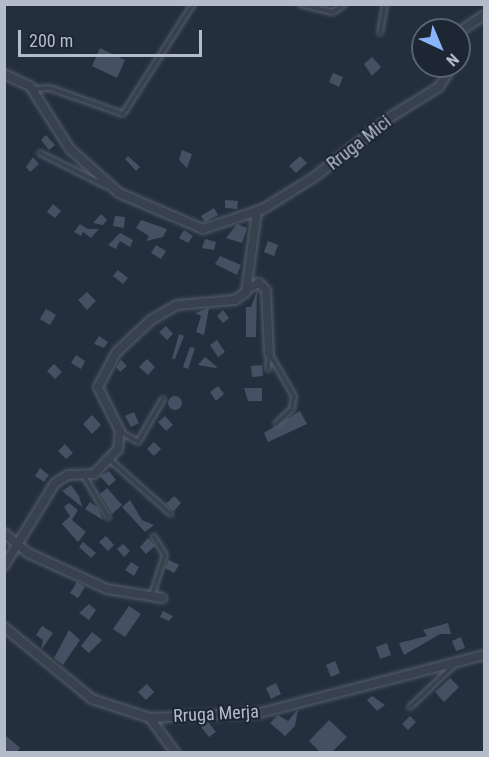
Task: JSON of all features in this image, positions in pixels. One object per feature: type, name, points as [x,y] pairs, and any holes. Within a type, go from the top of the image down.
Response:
[{"type":"street","points":[[471,24],[484,15]]},
{"type":"street","points":[[4,74],[33,89]]},
{"type":"street","name":"Rruga Mici","points":[[33,89],[70,149],[119,194],[203,229],[257,212],[439,87],[445,78]]},
{"type":"street","points":[[249,288],[257,212]]},
{"type":"street","points":[[4,566],[18,546],[48,491],[62,478],[94,474],[110,460],[120,444],[120,431],[98,387],[108,362],[127,340],[177,305],[235,300],[259,283],[266,290],[269,353]]},
{"type":"street","points":[[4,533],[18,546],[107,589],[162,598]]},
{"type":"street","name":"Rruga Merja","points":[[4,627],[92,699],[150,718],[260,713],[484,654]]},
{"type":"street","points":[[150,718],[175,753]]},
{"type":"lane","points":[[33,89],[50,88],[123,114],[193,4]]},
{"type":"lane","points":[[300,4],[333,12],[345,4]]},
{"type":"lane","points":[[380,33],[385,4]]},
{"type":"lane","points":[[40,153],[119,194]]},
{"type":"lane","points":[[268,369],[269,353]]},
{"type":"lane","points":[[269,353],[294,396],[292,409],[276,424]]},
{"type":"lane","points":[[120,431],[138,442],[163,399]]},
{"type":"lane","points":[[110,460],[171,514]]},
{"type":"lane","points":[[83,474],[108,517]]},
{"type":"lane","points":[[152,597],[165,555],[153,536]]},
{"type":"lane","points":[[410,706],[460,659]]},
{"type":"building","points":[[100,48],[125,60],[117,78],[92,66]]},
{"type":"building","points":[[372,57],[381,67],[372,76],[364,64]]},
{"type":"building","points":[[333,73],[343,77],[339,87],[329,82]]},
{"type":"building","points":[[46,135],[55,145],[49,150],[41,140]]},
{"type":"building","points":[[182,150],[192,154],[187,168],[179,160]]},
{"type":"building","points":[[128,156],[140,167],[136,171],[125,159]]},
{"type":"building","points":[[300,156],[307,163],[296,173],[289,166]]},
{"type":"building","points":[[33,157],[39,164],[30,172],[26,167]]},
{"type":"building","points":[[225,200],[238,201],[237,209],[225,208]]},
{"type":"building","points":[[53,204],[61,211],[55,218],[47,212]]},
{"type":"building","points":[[214,208],[218,215],[205,222],[201,216]]},
{"type":"building","points":[[101,214],[107,220],[103,225],[93,223]]},
{"type":"building","points":[[115,216],[125,217],[124,228],[113,226]]},
{"type":"building","points":[[141,220],[167,229],[163,237],[146,241],[149,236],[136,228]]},
{"type":"building","points":[[80,224],[88,229],[99,229],[91,238],[83,232],[81,236],[74,232]]},
{"type":"building","points":[[237,224],[247,228],[242,243],[226,238]]},
{"type":"building","points":[[184,230],[193,236],[188,243],[179,238]]},
{"type":"building","points":[[120,233],[133,240],[130,247],[120,241],[116,249],[108,245]]},
{"type":"building","points":[[205,239],[216,242],[214,250],[202,248]]},
{"type":"building","points":[[268,241],[278,245],[274,256],[264,252]]},
{"type":"building","points":[[156,245],[166,251],[161,259],[151,253]]},
{"type":"building","points":[[220,256],[241,265],[237,275],[215,264]]},
{"type":"building","points":[[118,270],[128,278],[123,284],[113,276]]},
{"type":"building","points":[[257,291],[256,337],[246,337],[246,307],[251,307]]},
{"type":"building","points":[[87,292],[96,301],[87,310],[78,300]]},
{"type":"building","points":[[209,308],[204,335],[196,332],[201,316],[195,313]]},
{"type":"building","points":[[46,309],[56,315],[50,325],[40,319]]},
{"type":"building","points":[[223,310],[229,318],[223,323],[217,316]]},
{"type":"building","points":[[166,326],[173,334],[167,340],[159,332]]},
{"type":"building","points":[[179,334],[184,336],[175,359],[172,359]]},
{"type":"building","points":[[99,336],[108,342],[104,348],[94,344]]},
{"type":"building","points":[[217,340],[225,352],[218,357],[210,345]]},
{"type":"building","points":[[190,347],[195,348],[188,369],[183,367]]},
{"type":"building","points":[[76,355],[85,361],[81,369],[71,363]]},
{"type":"building","points":[[205,357],[217,367],[198,365]]},
{"type":"building","points":[[147,359],[155,367],[148,375],[139,367]]},
{"type":"building","points":[[121,360],[127,366],[120,372],[116,367]]},
{"type":"building","points":[[54,364],[62,372],[55,379],[47,371]]},
{"type":"building","points":[[262,365],[263,376],[252,377],[251,366]]},
{"type":"building","points":[[218,386],[224,394],[216,401],[210,392]]},
{"type":"building","points":[[244,388],[262,388],[262,401],[248,401]]},
{"type":"building","points":[[172,396],[178,396],[182,403],[178,410],[172,410],[168,406],[168,400]]},
{"type":"building","points":[[300,411],[307,424],[268,442],[264,433]]},
{"type":"building","points":[[134,412],[139,423],[131,427],[125,416]]},
{"type":"building","points":[[92,415],[101,425],[92,434],[83,424]]},
{"type":"building","points":[[165,416],[173,425],[166,431],[158,422]]},
{"type":"building","points":[[154,442],[161,449],[154,456],[147,449]]},
{"type":"building","points":[[65,444],[73,453],[66,459],[58,451]]},
{"type":"building","points":[[40,468],[49,475],[44,482],[35,476]]},
{"type":"building","points":[[109,471],[116,480],[109,486],[100,476]]},
{"type":"building","points":[[71,485],[79,496],[82,507],[62,491]]},
{"type":"building","points":[[107,488],[122,505],[112,514],[100,494]]},
{"type":"building","points":[[174,496],[181,503],[174,511],[166,504]]},
{"type":"building","points":[[130,500],[142,520],[154,525],[145,532],[122,507]]},
{"type":"building","points":[[90,502],[98,508],[103,520],[85,509]]},
{"type":"building","points":[[69,503],[78,510],[72,520],[86,532],[78,542],[62,524],[70,516],[64,507]]},
{"type":"building","points":[[106,536],[114,545],[108,551],[99,542]]},
{"type":"building","points":[[148,538],[155,546],[146,554],[140,547]]},
{"type":"building","points":[[83,542],[96,553],[91,558],[79,547]]},
{"type":"building","points":[[123,544],[130,551],[124,557],[117,549]]},
{"type":"building","points":[[169,560],[179,565],[174,573],[165,568]]},
{"type":"building","points":[[131,562],[139,567],[134,576],[125,570]]},
{"type":"building","points":[[77,582],[85,587],[78,598],[70,593]]},
{"type":"building","points":[[89,604],[96,610],[89,620],[79,613]]},
{"type":"building","points":[[129,606],[141,614],[125,637],[113,629]]},
{"type":"building","points":[[163,611],[173,616],[169,621],[160,617]]},
{"type":"building","points":[[448,623],[451,634],[440,634],[404,655],[399,643],[427,636],[423,630]]},
{"type":"building","points":[[42,626],[53,633],[41,650],[43,640],[36,635]]},
{"type":"building","points":[[69,630],[80,640],[63,665],[54,658]]},
{"type":"building","points":[[92,632],[102,640],[89,653],[81,646]]},
{"type":"building","points":[[461,637],[465,648],[456,651],[452,641]]},
{"type":"building","points":[[387,643],[391,655],[380,659],[376,647]]},
{"type":"building","points":[[335,661],[340,673],[331,677],[326,665]]},
{"type":"building","points":[[450,678],[459,687],[444,702],[435,692]]},
{"type":"building","points":[[276,683],[281,694],[271,699],[266,688]]},
{"type":"building","points":[[147,684],[154,692],[146,700],[138,692]]},
{"type":"building","points":[[372,696],[385,705],[377,711],[367,700]]},
{"type":"building","points":[[298,709],[295,726],[285,736],[270,723],[278,715],[288,721]]},
{"type":"building","points":[[410,716],[416,722],[408,730],[402,724]]},
{"type":"building","points":[[329,720],[347,737],[331,753],[321,753],[309,741]]},
{"type":"building","points":[[208,722],[216,732],[209,737],[201,727]]},
{"type":"building","points":[[4,734],[20,748],[16,753],[4,753]]}]
